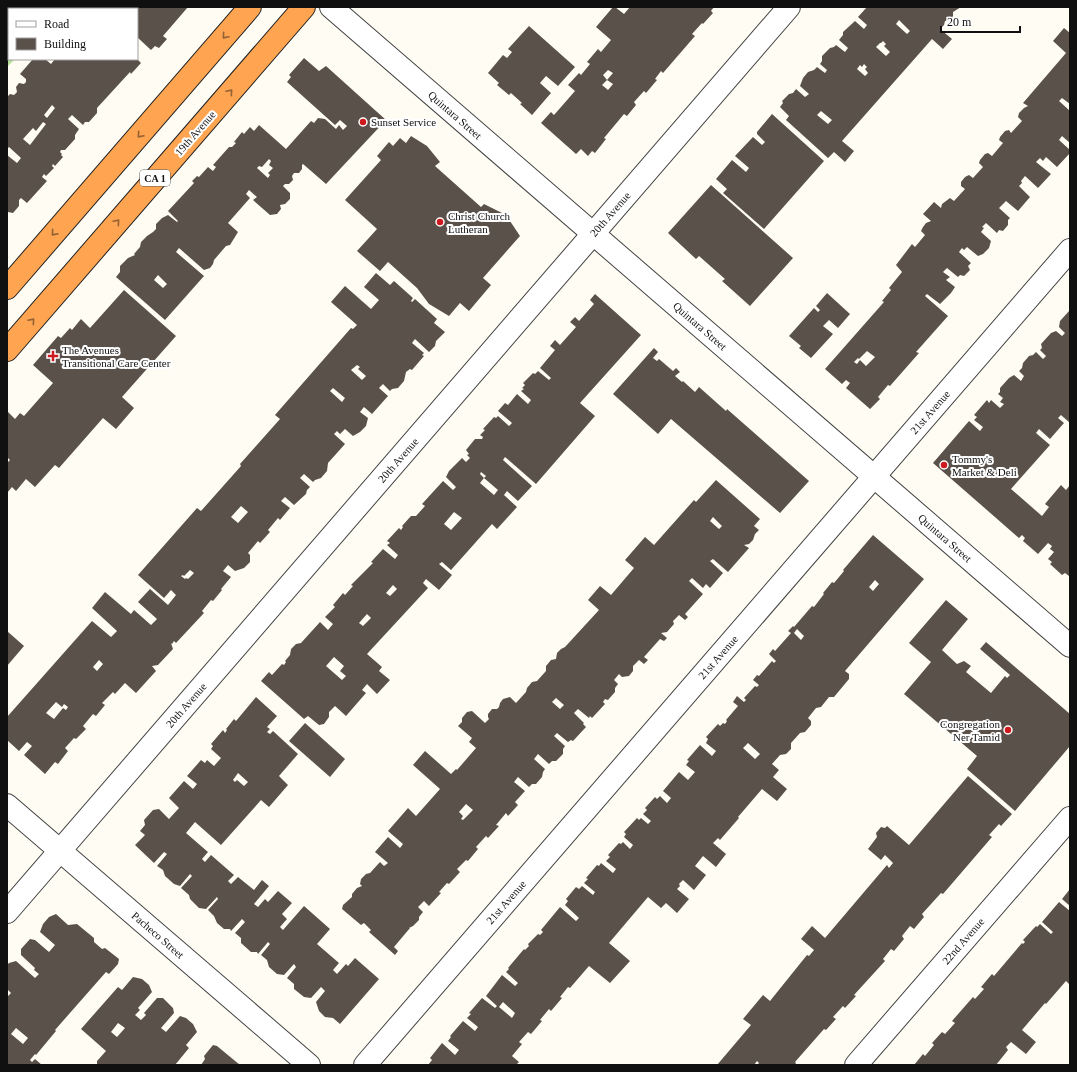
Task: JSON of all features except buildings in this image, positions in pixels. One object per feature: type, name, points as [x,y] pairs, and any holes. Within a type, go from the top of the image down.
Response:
[{"type":"highway","points":[[7,288],[250,7]]},
{"type":"highway","name":"19th Avenue","points":[[7,350],[304,7]]},
{"type":"street","name":"Quintara Street","points":[[331,7],[1070,646]]},
{"type":"street","name":"20th Avenue","points":[[7,912],[789,7]]},
{"type":"street","name":"21st Avenue","points":[[366,1065],[1070,250]]},
{"type":"street","name":"Pacheco Street","points":[[7,804],[309,1065]]},
{"type":"street","name":"22nd Avenue","points":[[856,1065],[1070,818]]},
{"type":"green space","points":[[7,7],[64,7],[8,8],[8,60],[14,60],[7,67]]},
{"type":"place","name":"Sunset Service","points":[[363,122]]},
{"type":"place","name":"Christ Church Lutheran","points":[[440,222]]},
{"type":"place","name":"The Avenues Transitional Care Center","points":[[53,356]]},
{"type":"place","name":"Tommy's Market & Deli","points":[[944,465]]},
{"type":"place","name":"Congregation Ner Tamid","points":[[1008,730]]}]
